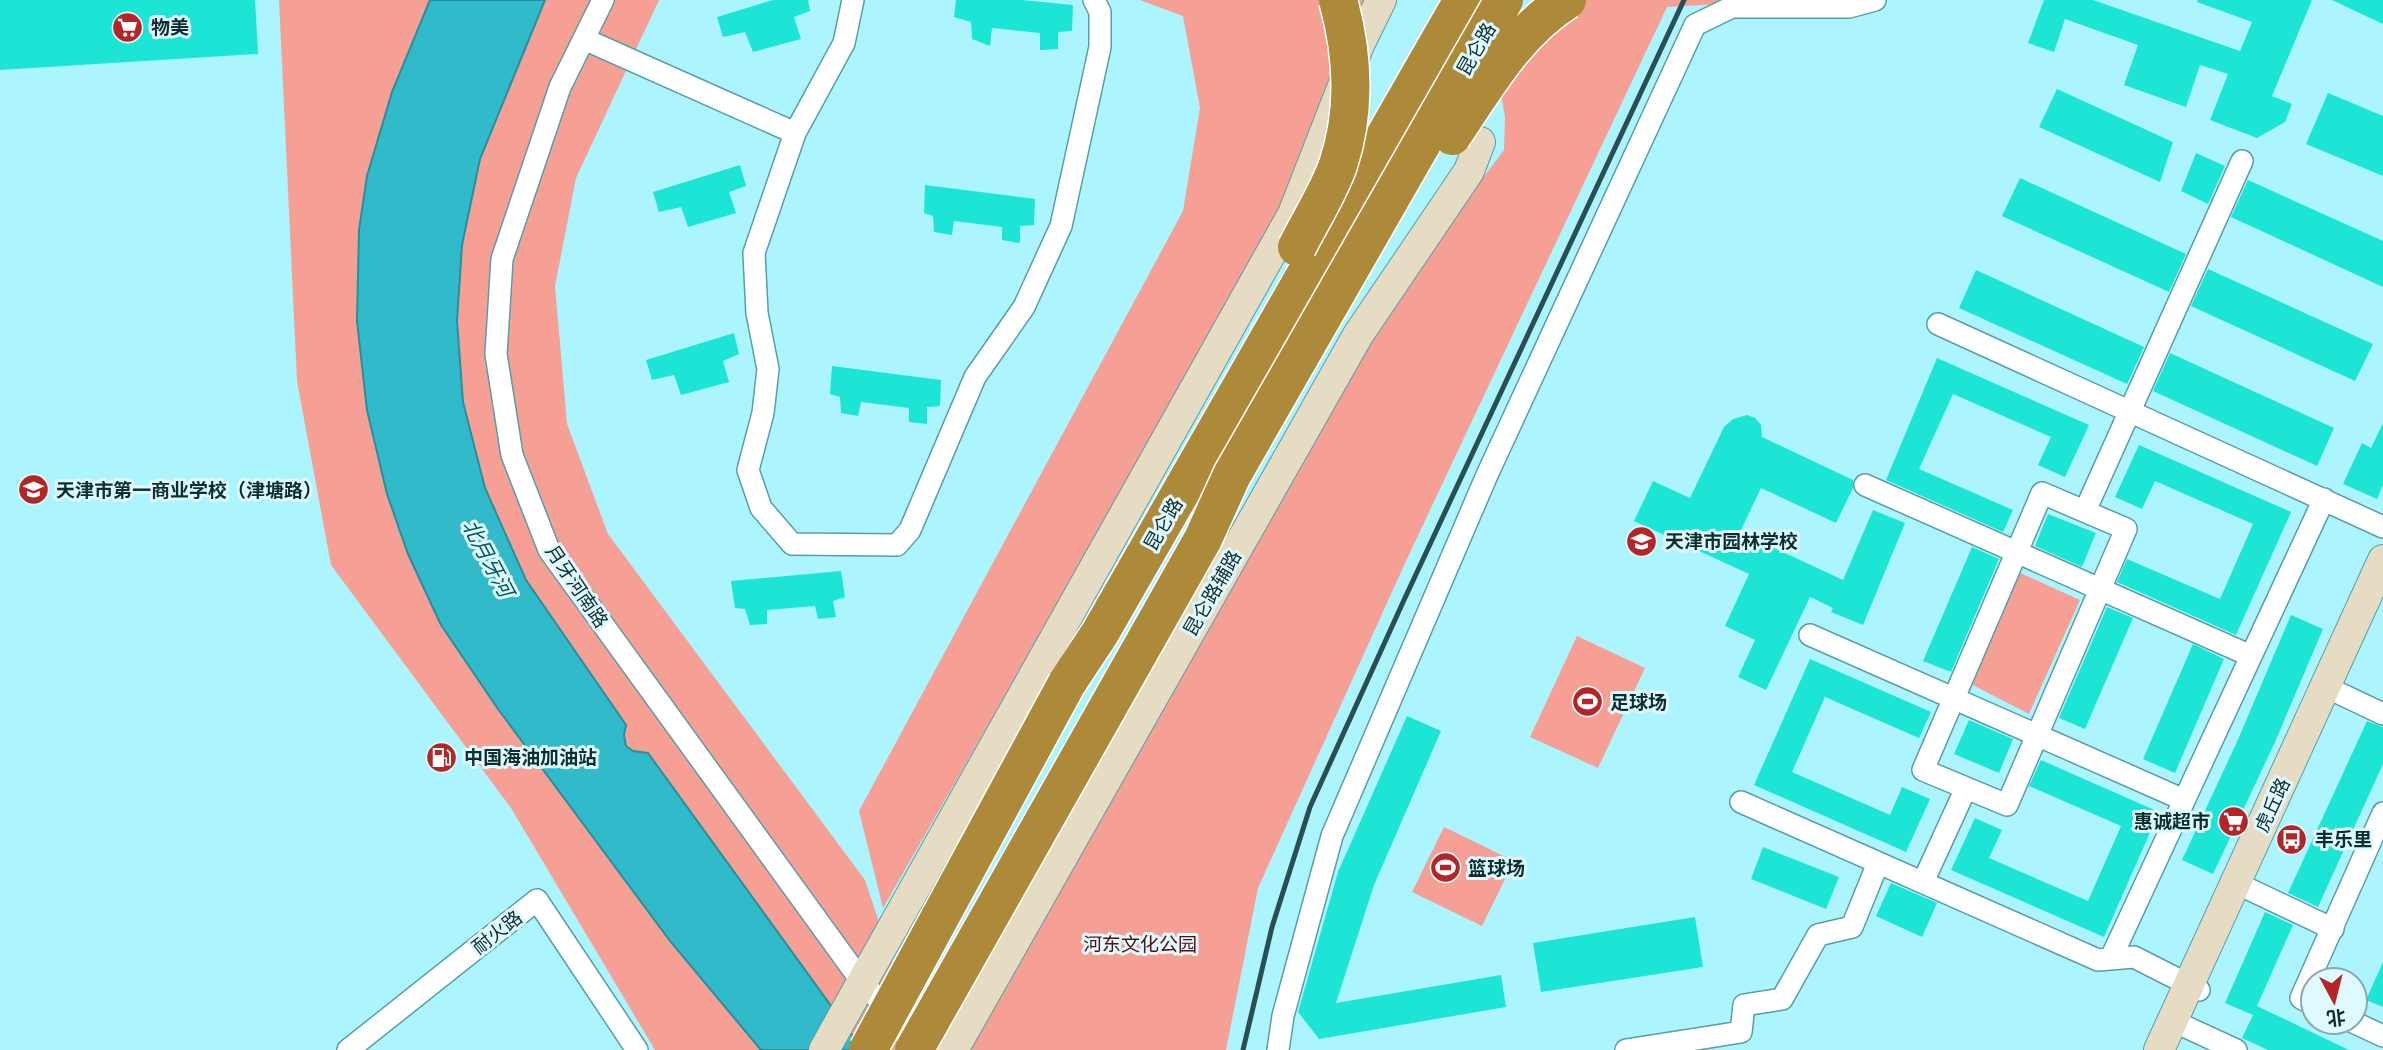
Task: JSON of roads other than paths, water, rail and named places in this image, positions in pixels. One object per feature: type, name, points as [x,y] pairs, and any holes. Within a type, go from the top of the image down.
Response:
[{"type":"highway","points":[[1297,247],[1337,167],[1345,138],[1351,86],[1348,40],[1338,0]]},
{"type":"highway","points":[[1067,683],[1087,628],[1156,495],[1442,0]]},
{"type":"highway","name":"昆仑路","points":[[868,1050],[1067,683],[1100,633],[1463,0]]},
{"type":"highway","name":"昆仑路","points":[[914,1050],[1203,539],[1232,475],[1504,0]]},
{"type":"highway","points":[[1465,141],[1472,95],[1525,0]]},
{"type":"highway","points":[[1203,539],[1244,484],[1465,141],[1513,46],[1542,18],[1567,0]]},
{"type":"main road","points":[[824,1050],[1293,214],[1359,45],[1381,0]]},
{"type":"main road","name":"昆仑路辅路","points":[[953,1050],[1358,335],[1469,171],[1465,141]]},
{"type":"main road","name":"虎丘路","points":[[2159,1050],[2177,1032],[2332,690],[2383,560]]},
{"type":"main road","name":"虎丘路","points":[[2332,690],[2383,596]]},
{"type":"street","name":"月牙河南路","points":[[603,0],[560,87],[502,259],[496,354],[512,455],[549,550],[862,982],[926,1050]]},
{"type":"street","points":[[853,0],[844,43],[795,134],[754,253],[757,313],[768,369],[763,413],[748,470],[761,508],[792,544],[897,545],[910,530],[975,377],[1024,307],[1061,226],[1100,47],[1100,12],[1094,0]]},
{"type":"street","points":[[1278,1050],[1283,1016],[1332,836],[1487,475],[1695,25],[1732,8],[1849,6],[1875,0]]},
{"type":"street","points":[[584,39],[795,134]]},
{"type":"street","points":[[2085,511],[2128,410],[2242,161]]},
{"type":"street","points":[[1938,324],[2383,527]]},
{"type":"street","points":[[1865,485],[2251,656]]},
{"type":"street","points":[[2042,493],[2126,528],[2007,806],[1923,770],[2017,552],[2042,493]]},
{"type":"street","points":[[2111,958],[2324,499]]},
{"type":"street","points":[[1810,635],[2184,800]]},
{"type":"street","points":[[2332,690],[2383,714]]},
{"type":"street","points":[[1923,882],[1966,788]]},
{"type":"street","points":[[1741,802],[2098,960],[2134,957],[2195,988]]},
{"type":"street","points":[[2316,966],[2383,813]]},
{"type":"street","points":[[1626,1050],[1741,1032],[1744,1005],[1782,999],[1818,935],[1852,927],[1878,863]]},
{"type":"street","points":[[2242,886],[2333,929]]},
{"type":"street","name":"耐火路","points":[[348,1050],[537,900],[638,1050]]},
{"type":"street","points":[[2177,1032],[2236,1050]]},
{"type":"water","name":"北月牙河","points":[[430,0],[545,0],[480,159],[462,245],[457,321],[463,402],[485,488],[526,580],[626,725],[626,746],[633,751],[648,753],[863,1050],[761,1050],[670,941],[498,709],[441,625],[408,554],[387,494],[367,410],[357,321],[359,230],[367,176],[392,92]]},
{"type":"railway","points":[[1243,1050],[1272,927],[1310,807],[1684,0]]},
{"type":"place","name":"物美","points":[[128,27]]},
{"type":"place","name":"天津市第一商业学校（津塘路）","points":[[33,490]]},
{"type":"place","name":"天津市园林学校","points":[[1642,541]]},
{"type":"place","name":"足球场","points":[[1587,702]]},
{"type":"place","name":"中国海油加油站","points":[[441,757]]},
{"type":"place","name":"惠诚超市","points":[[2233,821]]},
{"type":"place","name":"丰乐里","points":[[2292,839]]},
{"type":"place","name":"篮球场","points":[[1445,868]]},
{"type":"park label","name":"河东文化公园","points":[[1140,944]]}]
